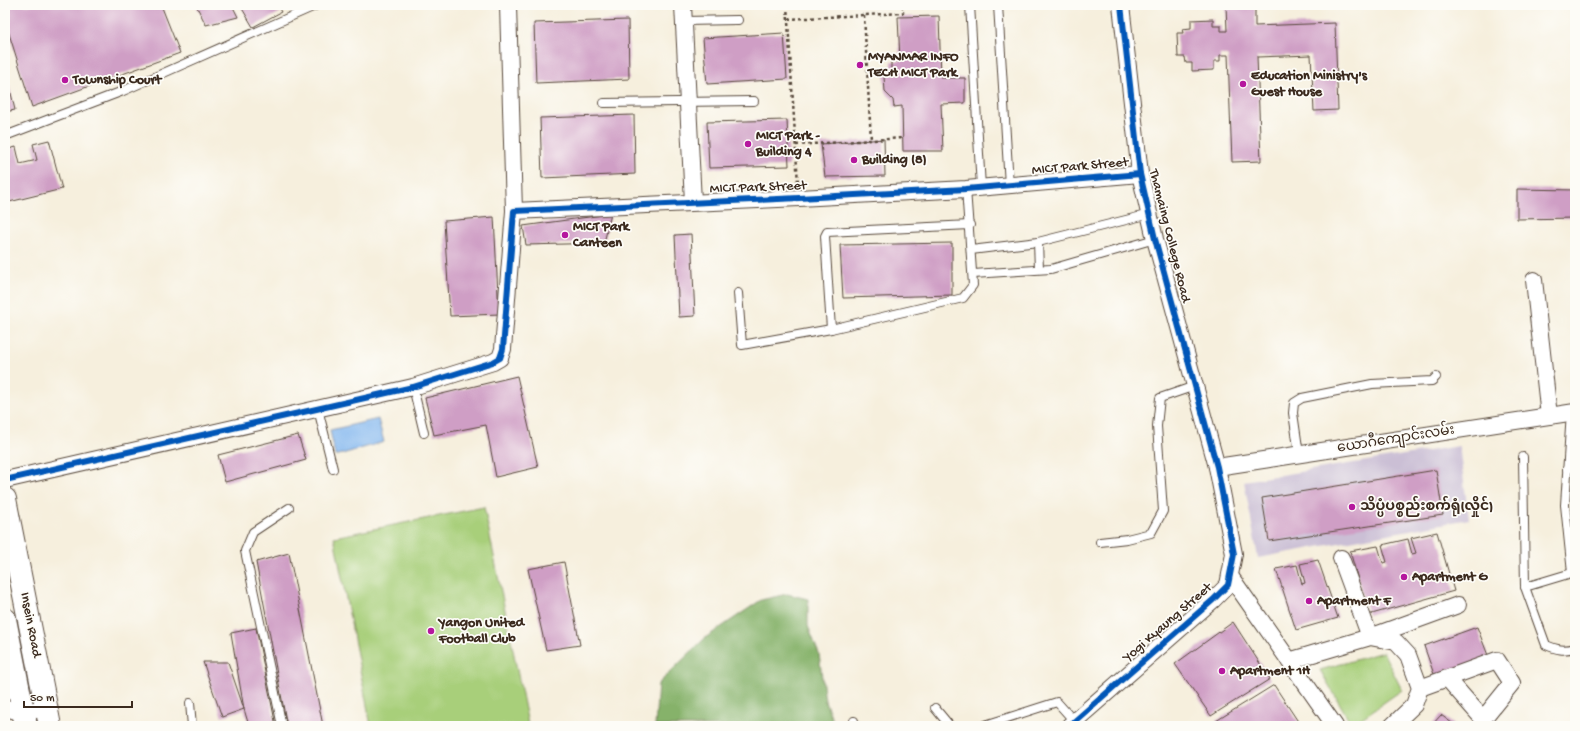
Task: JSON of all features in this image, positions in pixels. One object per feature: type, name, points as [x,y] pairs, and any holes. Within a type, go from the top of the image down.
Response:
[{"type":"main road","name":"Insein Road","points":[[5,500],[11,560],[48,716]]},
{"type":"main road","points":[[5,619],[18,716]]},
{"type":"street","points":[[5,480],[413,387],[493,362],[500,358],[514,211],[508,5]]},
{"type":"street","name":"MICT Park Street","points":[[683,5],[693,202]]},
{"type":"street","name":"Thamaing College Road","points":[[1121,5],[1140,174],[1155,239],[1217,468]]},
{"type":"street","name":"MICT Park Street","points":[[514,211],[799,198],[1008,186],[1140,174]]},
{"type":"street","points":[[1534,280],[1549,416]]},
{"type":"street","name":"ယောဂီကျောင်းလမ်း","points":[[1217,468],[1573,412]]},
{"type":"street","name":"Yogi Kyaung Street","points":[[1072,724],[1213,600],[1228,585],[1234,554],[1217,468]]},
{"type":"street","points":[[1341,558],[1370,637]]},
{"type":"street","points":[[1230,576],[1335,726]]},
{"type":"street","points":[[1289,661],[1370,637],[1458,605]]},
{"type":"street","points":[[1370,637],[1396,642],[1408,655],[1420,688],[1414,705],[1392,726]]},
{"type":"street","points":[[1420,688],[1447,678]]},
{"type":"street","points":[[18,716],[48,716]]},
{"type":"lane","points":[[5,136],[123,91],[317,5]]},
{"type":"lane","points":[[738,293],[742,345],[831,329],[963,298],[973,285],[970,225],[973,188],[970,5]]},
{"type":"lane","points":[[998,5],[1008,186]]},
{"type":"lane","points":[[684,21],[738,20]]},
{"type":"lane","points":[[604,103],[754,102]]},
{"type":"lane","points":[[971,250],[1038,242],[1150,214]]},
{"type":"lane","points":[[831,329],[825,236],[827,232],[970,225]]},
{"type":"lane","points":[[973,274],[1051,269],[1155,239]]},
{"type":"lane","points":[[1038,242],[1039,269]]},
{"type":"lane","points":[[1299,454],[1293,413],[1294,403],[1302,398],[1372,384],[1432,381],[1436,376]]},
{"type":"lane","points":[[1100,542],[1127,539],[1151,533],[1163,511],[1157,426],[1160,398],[1195,386]]},
{"type":"lane","points":[[413,387],[424,433]]},
{"type":"lane","points":[[318,409],[333,469]]},
{"type":"lane","points":[[1525,587],[1574,572],[1565,505],[1571,468],[1573,412]]},
{"type":"lane","points":[[1523,457],[1525,587],[1546,645],[1556,650],[1575,648]]},
{"type":"lane","points":[[282,726],[245,551],[253,532],[289,508]]},
{"type":"lane","points":[[982,726],[1057,702],[1072,724]]},
{"type":"lane","points":[[190,703],[192,726]]},
{"type":"lane","points":[[934,708],[950,726]]},
{"type":"path","points":[[787,5],[799,198]]},
{"type":"path","points":[[788,19],[903,13],[903,5]]},
{"type":"path","points":[[864,15],[871,140]]},
{"type":"path","points":[[796,145],[903,138]]},
{"type":"shaded area","points":[[1459,446],[1469,519],[1258,558],[1244,481]]},
{"type":"green space","name":"Yangon United Football Club","points":[[484,507],[528,724],[520,726],[371,726],[334,537]]},
{"type":"green space","points":[[787,594],[808,599],[808,626],[819,654],[825,701],[835,726],[655,726],[658,684],[705,638],[761,600]]},
{"type":"green space","points":[[1383,652],[1402,690],[1352,725],[1320,670]]},
{"type":"water","points":[[378,419],[384,442],[335,456],[330,430]]},
{"type":"building","name":"Township Court","points":[[5,5],[161,5],[180,53],[32,107],[5,21]]},
{"type":"building","points":[[196,5],[232,5],[238,17],[206,25]]},
{"type":"building","points":[[240,5],[277,5],[281,12],[253,27]]},
{"type":"building","name":"Education Ministry's Guest House","points":[[1226,5],[1255,5],[1255,26],[1335,23],[1338,110],[1314,111],[1311,55],[1257,57],[1261,161],[1232,162],[1228,55],[1220,55],[1220,61],[1214,61],[1214,70],[1192,71],[1192,63],[1186,63],[1185,57],[1178,57],[1177,33],[1183,33],[1182,29],[1191,28],[1191,20],[1213,19],[1213,26],[1221,26],[1221,31],[1227,31]]},
{"type":"building","points":[[939,16],[941,78],[965,78],[965,103],[941,104],[943,151],[903,151],[902,106],[894,107],[893,100],[885,92],[884,76],[891,69],[891,61],[900,61],[898,17]]},
{"type":"building","points":[[628,20],[629,79],[536,83],[534,23]]},
{"type":"building","points":[[784,33],[787,79],[707,84],[703,38]]},
{"type":"building","points":[[5,68],[15,110],[5,112]]},
{"type":"building","points":[[634,115],[635,174],[542,178],[540,118]]},
{"type":"building","name":"MICT Park - Building 4","points":[[787,120],[789,166],[709,168],[707,122]]},
{"type":"building","name":"Building (8)","points":[[884,139],[885,176],[825,177],[821,144]]},
{"type":"building","points":[[49,140],[62,189],[5,203],[5,150],[16,147],[20,164],[37,160],[33,144]]},
{"type":"building","points":[[1517,189],[1575,190],[1575,218],[1517,219]]},
{"type":"building","name":"MICT Park Canteen","points":[[611,214],[604,243],[526,245],[523,226]]},
{"type":"building","points":[[494,217],[499,314],[450,316],[444,221]]},
{"type":"building","points":[[691,234],[695,316],[679,317],[675,235]]},
{"type":"building","points":[[952,243],[952,295],[843,298],[840,245]]},
{"type":"building","points":[[517,376],[538,467],[496,477],[486,425],[434,435],[425,398]]},
{"type":"building","points":[[298,435],[306,460],[225,482],[218,455]]},
{"type":"building","name":"သိပ္ပံပစ္စည်းစက်ရုံ(လှိုင်)","points":[[1436,470],[1443,515],[1269,541],[1262,498]]},
{"type":"building","name":"Apartment G","points":[[1437,532],[1454,591],[1368,615],[1350,551],[1378,546],[1383,563],[1387,562],[1382,545],[1408,539],[1412,554],[1416,553],[1411,538]]},
{"type":"building","points":[[289,553],[323,726],[287,726],[256,562]]},
{"type":"building","name":"Apartment F","points":[[1318,560],[1338,618],[1296,630],[1276,569],[1297,565],[1302,584],[1305,583],[1300,564]]},
{"type":"building","points":[[564,562],[580,645],[546,650],[528,569]]},
{"type":"building","name":"Apartment 1H","points":[[1233,622],[1270,679],[1211,716],[1175,664]]},
{"type":"building","points":[[1477,627],[1489,658],[1435,677],[1424,646]]},
{"type":"building","points":[[256,628],[276,726],[249,726],[244,709],[231,633]]},
{"type":"building","points":[[203,662],[228,662],[244,709],[222,717]]},
{"type":"building","points":[[1274,685],[1301,726],[1220,726],[1216,721]]},
{"type":"building","points":[[1441,715],[1456,726],[1431,726]]},
{"type":"cycle path","points":[[1069,726],[1213,600],[1228,585],[1234,554],[1217,467],[1155,239],[1140,174],[1121,5]]},
{"type":"cycle path","points":[[5,480],[413,387],[493,362],[500,358],[503,349],[514,211],[966,189],[1140,174]]},
{"type":"place","name":"MYANMAR INFO TECH MICT Park","points":[[860,65]]},
{"type":"place","name":"Township Court","points":[[65,80]]},
{"type":"place","name":"Education Ministry's Guest House","points":[[1243,84]]},
{"type":"place","name":"MICT Park - Building 4","points":[[748,144]]},
{"type":"place","name":"Building (8)","points":[[854,160]]},
{"type":"place","name":"MICT Park Canteen","points":[[565,235]]},
{"type":"place","name":"သိပ္ပံပစ္စည်းစက်ရုံ(လှိုင်)","points":[[1352,507]]},
{"type":"place","name":"Apartment G","points":[[1404,577]]},
{"type":"place","name":"Apartment F","points":[[1309,601]]},
{"type":"place","name":"Yangon United Football Club","points":[[431,631]]},
{"type":"place","name":"Apartment 1H","points":[[1222,671]]}]
